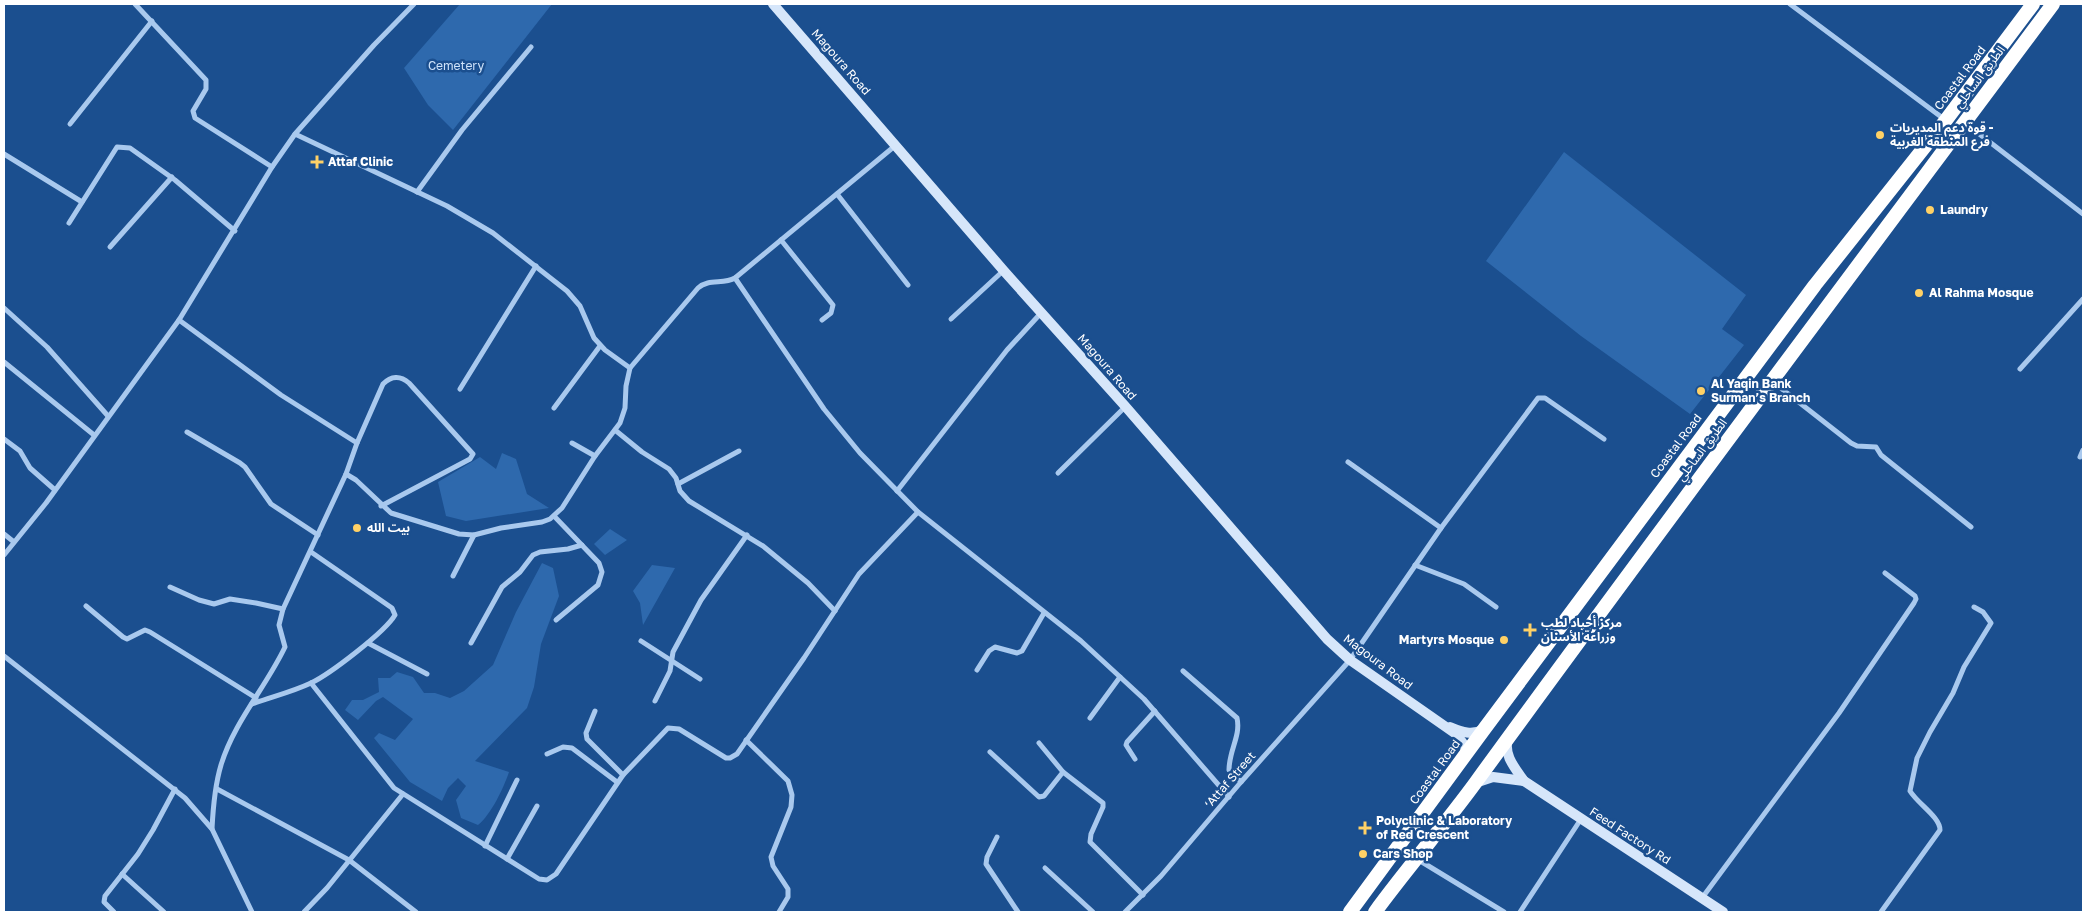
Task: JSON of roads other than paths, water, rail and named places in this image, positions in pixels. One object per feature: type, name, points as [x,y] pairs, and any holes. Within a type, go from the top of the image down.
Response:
[{"type":"highway","name":"Coastal Road","points":[[1350,912],[1815,286],[1946,120],[2033,4]]},
{"type":"highway","name":"الطريق الساحلي","points":[[1375,912],[1475,783],[1510,732],[1773,382],[2052,4]]},
{"type":"highway","points":[[1815,286],[1836,297]]},
{"type":"street","points":[[135,4],[206,80],[206,89],[193,111],[195,118],[272,167]]},
{"type":"street","points":[[4,555],[55,490],[180,320],[272,167],[295,134],[378,41],[414,4]]},
{"type":"street","name":"Magoura Road","points":[[774,4],[1004,271],[1125,406],[1304,613],[1350,660],[1442,724],[1461,740],[1465,746],[1466,754]]},
{"type":"street","points":[[1790,4],[1946,120]]},
{"type":"street","points":[[70,124],[152,21]]},
{"type":"street","points":[[417,192],[462,130],[531,47]]},
{"type":"street","points":[[1964,122],[2081,213],[2083,206]]},
{"type":"street","points":[[295,134],[470,218],[493,233],[559,283],[574,299],[584,314],[594,338],[600,346],[630,368]]},
{"type":"street","points":[[346,474],[356,480],[381,506],[395,515],[459,534],[474,534],[542,522],[554,516],[562,508],[595,456],[615,430],[625,408],[626,386],[630,368],[701,285],[710,282],[728,281],[735,278],[896,144]]},
{"type":"street","points":[[69,223],[117,147],[130,148],[172,177],[235,231]]},
{"type":"street","points":[[4,154],[82,202]]},
{"type":"street","points":[[110,247],[172,177]]},
{"type":"street","points":[[837,194],[908,285]]},
{"type":"street","points":[[781,240],[833,306],[831,313],[822,320]]},
{"type":"street","points":[[460,389],[536,266]]},
{"type":"street","points":[[951,319],[1004,271]]},
{"type":"street","points":[[735,278],[824,410],[860,453],[918,512],[1081,641],[1120,677],[1155,711],[1229,797]]},
{"type":"street","points":[[2020,369],[2083,298]]},
{"type":"street","points":[[4,308],[47,347],[108,416]]},
{"type":"street","points":[[897,491],[1007,350],[1042,312]]},
{"type":"street","points":[[180,320],[281,395],[357,443]]},
{"type":"street","points":[[554,408],[600,346]]},
{"type":"street","points":[[4,362],[94,435]]},
{"type":"street","points":[[212,829],[216,789],[221,764],[226,751],[285,647],[279,624],[283,610],[346,474],[357,443],[384,384],[391,378],[401,378],[409,382],[473,452],[473,456],[381,506]]},
{"type":"street","points":[[1773,382],[1851,443],[1857,446],[1876,447],[1881,454],[1971,528]]},
{"type":"street","name":"‘Attaf Street","points":[[1125,912],[1143,895],[1350,660],[1441,528],[1538,398],[1544,398],[1604,439]]},
{"type":"street","points":[[1058,473],[1125,406]]},
{"type":"street","points":[[615,430],[642,452],[669,468],[680,491],[689,501],[747,535],[793,570],[835,611]]},
{"type":"street","points":[[186,432],[240,463],[245,467],[271,504],[318,535]]},
{"type":"street","points":[[4,439],[20,451],[30,468],[55,490]]},
{"type":"street","points":[[572,443],[595,456]]},
{"type":"street","points":[[2080,457],[2083,450]]},
{"type":"street","points":[[678,484],[739,451]]},
{"type":"street","points":[[1348,462],[1441,528]]},
{"type":"street","points":[[311,683],[394,788],[485,846],[540,879],[546,880],[553,877],[617,782],[668,728],[679,729],[726,758],[737,754],[867,564],[918,512]]},
{"type":"street","points":[[554,516],[601,567],[601,581],[556,620]]},
{"type":"street","points":[[4,534],[14,542]]},
{"type":"street","points":[[453,576],[474,534]]},
{"type":"street","points":[[655,701],[670,671],[673,652],[701,600],[747,535]]},
{"type":"street","points":[[471,643],[502,587],[523,569],[533,554],[568,550],[582,545]]},
{"type":"street","points":[[252,704],[311,683],[368,643],[395,615],[394,612],[311,552]]},
{"type":"street","points":[[1415,565],[1464,584],[1496,607]]},
{"type":"street","points":[[1701,898],[1839,713],[1914,603],[1915,596],[1885,573]]},
{"type":"street","points":[[170,587],[199,600],[214,604],[230,600],[256,602],[283,610]]},
{"type":"street","points":[[86,606],[123,637],[127,639],[145,630],[150,632],[256,698]]},
{"type":"street","points":[[1881,912],[1940,830],[1937,819],[1921,806],[1910,791],[1917,758],[1953,693],[1964,667],[1990,623],[1983,612],[1974,607]]},
{"type":"street","points":[[977,670],[989,651],[995,647],[1017,654],[1022,651],[1044,613]]},
{"type":"street","points":[[641,641],[700,679]]},
{"type":"street","points":[[368,643],[427,674]]},
{"type":"street","points":[[4,656],[175,788],[212,829],[252,912]]},
{"type":"street","points":[[1183,671],[1237,718],[1239,727],[1229,757],[1230,770],[1241,782]]},
{"type":"street","points":[[1090,718],[1120,677]]},
{"type":"street","points":[[595,711],[586,733],[587,740],[623,775]]},
{"type":"street","points":[[1135,759],[1126,745],[1127,742],[1155,711]]},
{"type":"street","name":"Magoura Road","points":[[1442,724],[1468,733],[1479,732],[1485,728]]},
{"type":"street","name":"Feed Factory Rd","points":[[1510,732],[1506,747],[1508,755],[1524,781],[1723,912]]},
{"type":"street","points":[[746,740],[788,781],[792,795],[791,807],[771,857],[773,866],[788,889],[788,897],[779,912]]},
{"type":"street","points":[[1039,743],[1063,772],[1102,803],[1103,807],[1091,834],[1090,842],[1143,895]]},
{"type":"street","points":[[548,754],[562,746],[572,748],[617,782]]},
{"type":"street","points":[[990,752],[1039,797],[1044,796],[1063,772]]},
{"type":"street","name":"Feed Factory Rd","points":[[1475,783],[1493,777],[1524,781]]},
{"type":"street","points":[[485,846],[517,780]]},
{"type":"street","points":[[114,912],[104,902],[105,896],[138,854],[175,788]]},
{"type":"street","points":[[216,789],[348,860],[416,912]]},
{"type":"street","points":[[307,911],[402,794]]},
{"type":"street","points":[[507,859],[537,806]]},
{"type":"street","points":[[1520,912],[1581,819]]},
{"type":"street","points":[[997,837],[987,857],[986,864],[1018,912]]},
{"type":"street","points":[[1417,859],[1504,912]]},
{"type":"street","points":[[1045,868],[1093,912]]},
{"type":"street","points":[[122,874],[164,912]]},
{"type":"place","name":"قوة دعم المديريات - فرع المنطقة الغربية","points":[[1880,135]]},
{"type":"place","name":"Attaf Clinic","points":[[317,162]]},
{"type":"place","name":"Laundry","points":[[1930,210]]},
{"type":"place","name":"Al Rahma Mosque","points":[[1919,293]]},
{"type":"place","name":"Al Yaqin Bank Surman’s Branch","points":[[1701,391]]},
{"type":"place","name":"بيت الله","points":[[357,528]]},
{"type":"place","name":"مركز أجياد لطب وزراعة الأسنان","points":[[1530,630]]},
{"type":"place","name":"Martyrs Mosque","points":[[1504,640]]},
{"type":"place","name":"Polyclinic & Laboratory of Red Crescent","points":[[1365,828]]},
{"type":"place","name":"Cars Shop","points":[[1363,854]]},
{"type":"park label","name":"Cemetery","points":[[456,66]]}]
